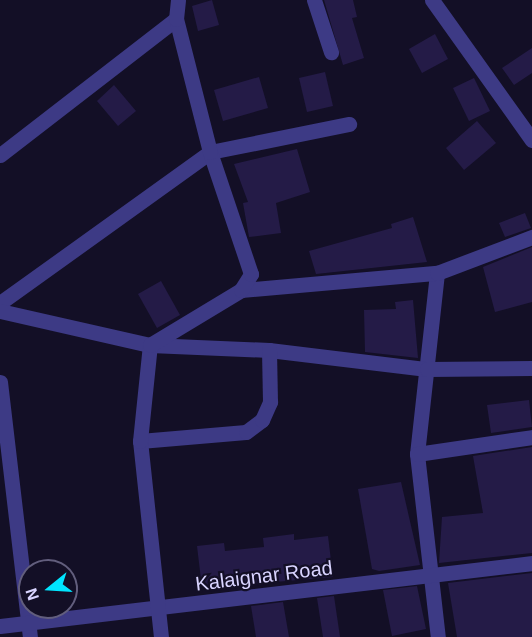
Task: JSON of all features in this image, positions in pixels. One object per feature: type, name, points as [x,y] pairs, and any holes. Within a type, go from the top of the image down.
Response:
[{"type":"street","points":[[150,345],[240,290],[251,274],[210,152],[176,19],[178,0]]},
{"type":"street","points":[[314,0],[331,52]]},
{"type":"street","points":[[432,0],[532,140]]},
{"type":"street","points":[[0,155],[176,19]]},
{"type":"street","points":[[0,303],[210,152],[349,124]]},
{"type":"street","points":[[240,290],[437,273],[532,237]]},
{"type":"street","points":[[437,273],[417,454],[438,637]]},
{"type":"street","points":[[0,311],[150,345],[269,350],[427,369],[532,368]]},
{"type":"street","points":[[150,345],[140,441],[160,637]]},
{"type":"street","points":[[140,441],[246,432],[262,420],[270,402],[269,350]]},
{"type":"street","points":[[0,382],[28,630]]},
{"type":"street","points":[[417,454],[532,437]]},
{"type":"street","name":"Kalaignar Road","points":[[0,626],[28,630],[156,610],[431,578],[532,563]]},
{"type":"building","points":[[212,0],[219,25],[198,31],[192,6]]},
{"type":"building","points":[[324,0],[353,0],[357,17],[352,18],[364,58],[343,65]]},
{"type":"building","points":[[435,34],[448,59],[422,73],[409,49]]},
{"type":"building","points":[[532,48],[532,73],[514,85],[502,68]]},
{"type":"building","points":[[325,72],[333,106],[307,112],[299,78]]},
{"type":"building","points":[[259,77],[268,108],[223,121],[214,90]]},
{"type":"building","points":[[474,78],[490,111],[469,121],[453,88]]},
{"type":"building","points":[[114,85],[136,111],[118,126],[97,101]]},
{"type":"building","points":[[477,121],[496,143],[464,170],[446,148]]},
{"type":"building","points":[[297,149],[310,192],[276,203],[281,233],[249,237],[243,203],[248,202],[234,164]]},
{"type":"building","points":[[525,213],[531,228],[505,237],[499,223]]},
{"type":"building","points":[[413,217],[427,262],[316,274],[309,251],[392,228],[391,224]]},
{"type":"building","points":[[532,247],[532,302],[495,312],[483,267]]},
{"type":"building","points":[[161,281],[180,315],[157,328],[138,294]]},
{"type":"building","points":[[413,300],[418,358],[365,352],[364,310],[396,309],[395,302]]},
{"type":"building","points":[[529,400],[532,427],[491,433],[487,405]]},
{"type":"building","points":[[532,447],[532,553],[439,563],[442,517],[483,513],[473,456]]},
{"type":"building","points":[[401,482],[420,565],[379,571],[372,569],[358,489]]},
{"type":"building","points":[[294,534],[294,540],[328,536],[333,577],[202,588],[197,546],[224,543],[225,551],[264,547],[263,538]]},
{"type":"building","points":[[532,573],[532,637],[457,637],[448,583]]},
{"type":"building","points":[[417,586],[426,629],[392,636],[383,590]]},
{"type":"building","points":[[334,596],[340,637],[323,637],[317,598]]},
{"type":"building","points":[[283,602],[289,637],[256,637],[251,606]]}]
